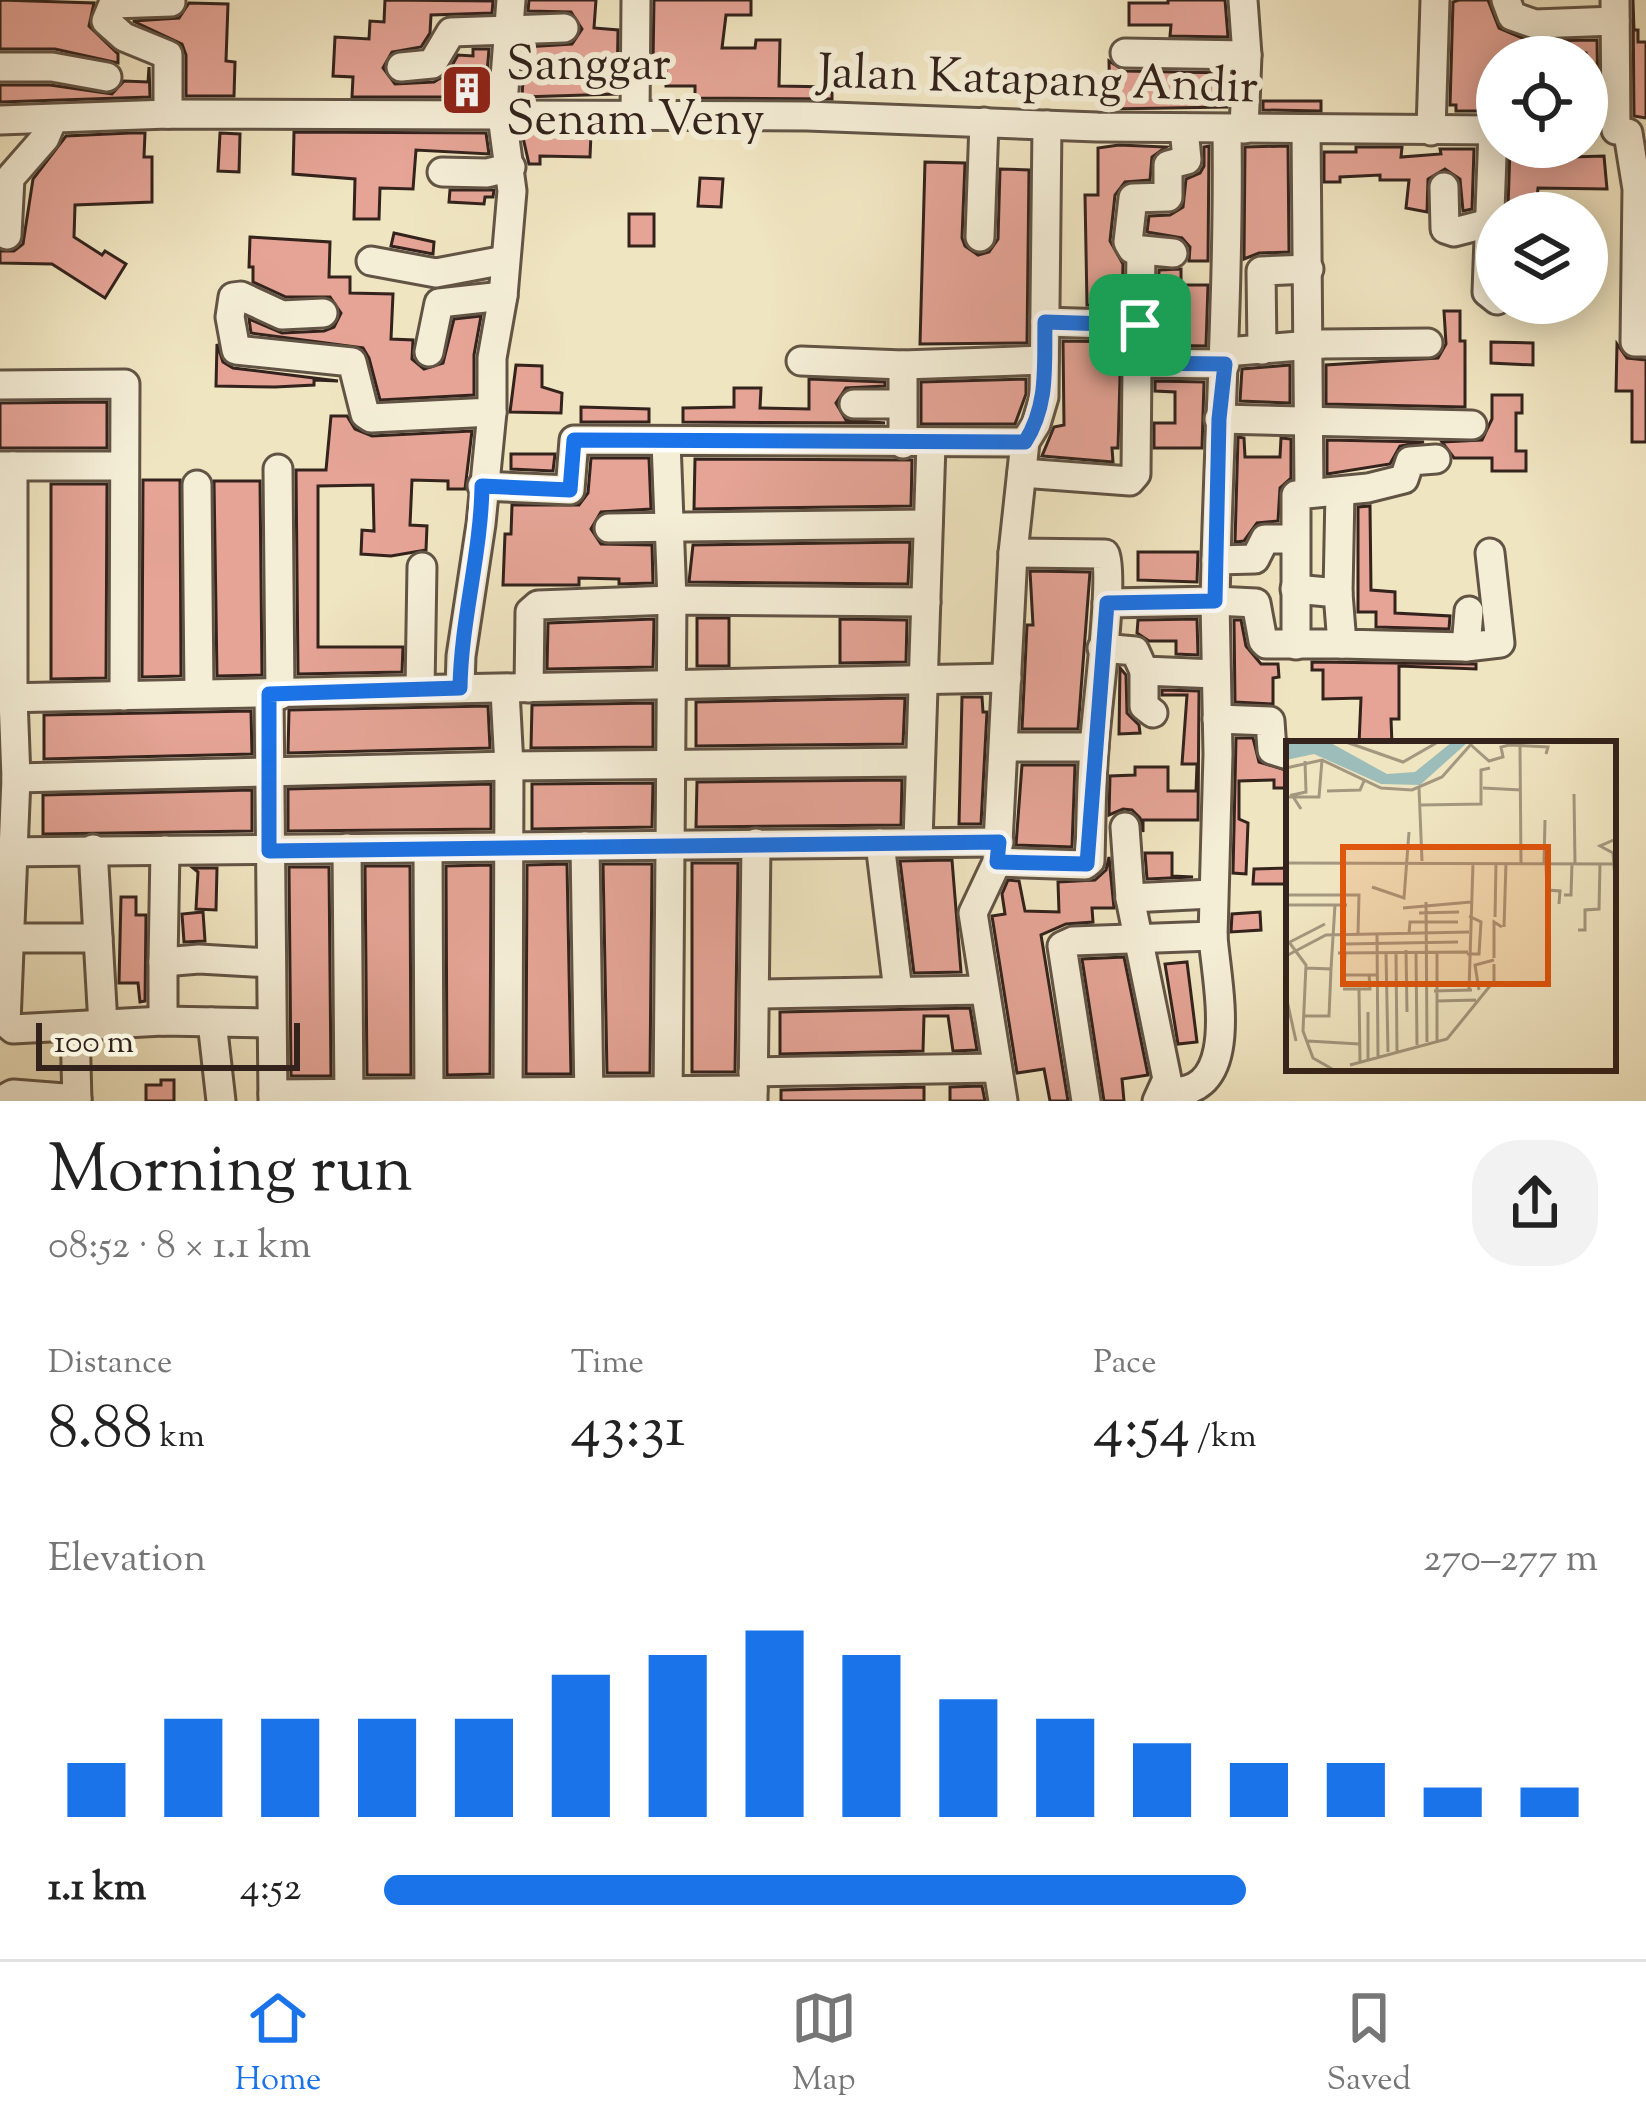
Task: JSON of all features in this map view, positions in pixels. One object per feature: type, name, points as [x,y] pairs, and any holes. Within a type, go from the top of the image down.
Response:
[{"type":"street","points":[[635,116],[636,0]]},
{"type":"street","points":[[1125,827],[1130,898],[1166,1079],[1161,1096],[1184,1096],[1201,1091],[1220,1060],[1213,894],[1215,601],[1219,419],[1236,129],[1247,56],[1243,0]]},
{"type":"street","points":[[1431,131],[1435,0]]},
{"type":"street","points":[[1506,0],[1512,16],[1534,24],[1615,11],[1620,131],[1637,189],[1641,238],[1635,342],[1646,342]]},
{"type":"street","points":[[169,114],[168,56],[124,37],[106,21],[113,4],[171,2]]},
{"type":"street","points":[[401,67],[432,64],[451,32],[510,14],[564,28]]},
{"type":"street","points":[[460,688],[481,524],[491,358],[503,296],[511,167],[502,116],[510,14]]},
{"type":"street","points":[[1125,53],[1247,56]]},
{"type":"street","points":[[0,67],[52,67],[107,77]]},
{"type":"street","name":"Jalan Katapang Andir","points":[[0,120],[169,114],[807,116],[1184,128],[1476,130]]},
{"type":"street","points":[[7,235],[10,178],[45,138],[53,119]]},
{"type":"street","points":[[980,237],[984,122]]},
{"type":"street","points":[[1003,1101],[973,913],[998,852],[1013,553],[1025,442],[1041,411],[1047,125]]},
{"type":"street","points":[[1022,473],[1130,481],[1136,474],[1140,325],[1129,247],[1133,198],[1168,196],[1168,165],[1187,160],[1184,128]]},
{"type":"street","points":[[1306,129],[1309,490]]},
{"type":"street","points":[[442,172],[488,173],[511,167]]},
{"type":"street","points":[[1444,187],[1444,229],[1476,233]]},
{"type":"street","points":[[1133,266],[1173,253]]},
{"type":"street","points":[[371,261],[436,273],[505,260]]},
{"type":"street","points":[[1262,350],[1261,271],[1309,269]]},
{"type":"street","points":[[323,314],[282,315],[241,296],[233,297],[230,317],[236,350],[352,362],[365,414],[371,418],[491,412]]},
{"type":"street","points":[[429,352],[436,305],[503,296]]},
{"type":"street","points":[[1045,322],[1140,325]]},
{"type":"street","points":[[1137,363],[1225,358],[1262,350],[1428,343]]},
{"type":"street","points":[[801,361],[903,365],[1044,360]]},
{"type":"street","points":[[903,365],[902,404],[917,444],[928,524],[917,841]]},
{"type":"street","points":[[0,385],[124,384],[124,696]]},
{"type":"street","points":[[854,404],[902,404]]},
{"type":"street","points":[[1219,419],[1472,425]]},
{"type":"street","points":[[482,486],[568,491],[574,440],[1025,442]]},
{"type":"street","points":[[666,442],[672,600],[668,1095]]},
{"type":"street","points":[[1296,645],[1295,497],[1309,490],[1340,492],[1402,479],[1409,461],[1436,459]]},
{"type":"street","points":[[124,466],[7,466],[6,698],[16,778],[6,852],[8,1026],[270,1023]]},
{"type":"street","points":[[278,469],[269,851],[273,1098],[668,1095],[997,1068]]},
{"type":"street","points":[[197,485],[200,692]]},
{"type":"street","points":[[1340,492],[1342,644]]},
{"type":"street","points":[[609,528],[928,524]]},
{"type":"street","points":[[1216,560],[1255,559],[1265,538],[1295,539]]},
{"type":"street","points":[[6,852],[917,841],[1085,865],[1090,861],[1108,561],[1105,554],[1013,553]]},
{"type":"street","points":[[1107,603],[1256,603],[1262,641],[1296,645],[1466,647],[1499,643],[1490,553]]},
{"type":"street","points":[[420,688],[422,567]]},
{"type":"street","points":[[1295,589],[1338,593]]},
{"type":"street","points":[[508,1096],[509,766],[530,612],[538,605],[672,600],[926,602]]},
{"type":"street","points":[[1466,647],[1468,611]]},
{"type":"street","points":[[1102,648],[1135,651],[1144,671],[1144,706],[1153,713]]},
{"type":"street","points":[[1144,671],[1216,674]]},
{"type":"street","points":[[6,698],[1007,678]]},
{"type":"street","points":[[1217,719],[1270,722],[1273,752],[1285,754]]},
{"type":"street","points":[[1005,747],[1094,747]]},
{"type":"street","points":[[16,778],[920,762]]},
{"type":"street","points":[[880,843],[898,992]]},
{"type":"street","points":[[753,1088],[756,844]]},
{"type":"street","points":[[585,846],[589,1095]]},
{"type":"street","points":[[347,848],[349,1096]]},
{"type":"street","points":[[0,1101],[13,1094],[77,1100],[98,938],[93,849]]},
{"type":"street","points":[[428,849],[429,1097]]},
{"type":"street","points":[[163,1021],[165,850]]},
{"type":"street","points":[[1130,898],[1213,894]]},
{"type":"street","points":[[1086,1101],[1060,950],[1073,941],[1214,936]]},
{"type":"street","points":[[6,938],[98,938]]},
{"type":"street","points":[[164,962],[270,963]]},
{"type":"street","points":[[755,994],[984,990]]},
{"type":"street","points":[[212,1022],[221,1101]]},
{"type":"building","points":[[0,0],[94,3],[89,26],[118,54],[118,63],[55,49],[0,49]]},
{"type":"building","points":[[385,0],[493,1],[492,13],[431,15],[430,33],[421,47],[392,52],[383,68],[395,84],[434,82],[447,74],[458,55],[473,56],[473,49],[489,49],[485,97],[352,97],[353,77],[333,76],[335,37],[369,39],[370,21],[384,22]]},
{"type":"building","points":[[529,0],[596,0],[594,28],[618,30],[617,94],[522,97],[525,47],[572,44],[582,29],[571,12],[528,11]]},
{"type":"building","points":[[654,0],[751,0],[751,15],[726,15],[722,48],[755,48],[756,40],[780,40],[779,86],[832,87],[832,99],[695,98],[695,86],[666,86],[666,62],[653,63]]},
{"type":"building","points":[[1225,0],[1228,37],[1170,36],[1171,25],[1129,25],[1129,3]]},
{"type":"building","points":[[1488,0],[1499,28],[1517,36],[1476,36],[1476,111],[1456,111],[1456,105],[1450,105],[1453,2]]},
{"type":"building","points":[[1633,0],[1634,30],[1638,30],[1638,42],[1646,42],[1646,118],[1634,116]]},
{"type":"building","points":[[189,3],[228,4],[226,61],[235,62],[234,96],[186,96],[182,44],[133,21],[179,18]]},
{"type":"building","points":[[1109,61],[1125,71],[1228,73],[1227,107],[1110,109]]},
{"type":"building","points":[[149,67],[150,97],[0,102],[0,85],[50,85],[112,94],[124,81],[148,82]]},
{"type":"building","points":[[1263,101],[1321,101],[1321,111],[1263,110]]},
{"type":"building","points":[[294,132],[486,133],[489,154],[416,150],[413,189],[380,188],[379,219],[354,219],[355,179],[293,174]]},
{"type":"building","points":[[145,133],[144,157],[152,157],[152,202],[75,205],[74,237],[126,264],[105,298],[52,264],[0,263],[0,251],[14,251],[23,244],[33,179],[66,136]]},
{"type":"building","points":[[220,133],[240,134],[239,172],[218,171]]},
{"type":"building","points":[[522,133],[591,133],[590,157],[540,156],[540,164],[529,164]]},
{"type":"building","points":[[1209,146],[1208,261],[1189,261],[1190,247],[1182,238],[1147,232],[1149,216],[1170,215],[1183,207],[1186,179],[1200,173],[1204,147]]},
{"type":"building","points":[[1288,146],[1289,252],[1259,253],[1244,259],[1245,147]]},
{"type":"building","points":[[1166,147],[1152,157],[1150,180],[1125,182],[1115,195],[1110,241],[1123,264],[1122,306],[1087,305],[1085,195],[1098,195],[1098,148]]},
{"type":"building","points":[[1356,147],[1402,147],[1401,157],[1441,154],[1440,149],[1474,149],[1472,209],[1463,211],[1460,179],[1445,169],[1428,179],[1427,212],[1406,208],[1409,180],[1380,180],[1380,175],[1324,182],[1324,152],[1356,152]]},
{"type":"building","points":[[925,162],[965,163],[962,238],[978,255],[989,252],[998,239],[1000,169],[1029,170],[1027,343],[920,344]]},
{"type":"building","points":[[1509,168],[1605,168],[1607,189],[1509,192]]},
{"type":"building","points":[[700,178],[723,179],[721,207],[698,206]]},
{"type":"building","points":[[450,190],[494,190],[484,204],[449,202]]},
{"type":"building","points":[[629,214],[654,214],[654,246],[629,246]]},
{"type":"building","points":[[394,233],[434,242],[433,254],[391,246]]},
{"type":"building","points":[[250,237],[330,242],[329,277],[350,277],[350,293],[393,294],[391,339],[413,340],[412,359],[424,369],[443,363],[454,319],[481,316],[474,395],[380,400],[363,348],[251,333],[249,319],[282,333],[324,331],[334,327],[341,313],[330,297],[286,297],[253,282]]},
{"type":"building","points":[[1181,269],[1181,285],[1208,285],[1206,346],[1156,345],[1159,270]]},
{"type":"building","points":[[1444,311],[1460,311],[1465,407],[1326,404],[1326,365],[1438,358],[1446,344]]},
{"type":"building","points":[[1063,341],[1121,342],[1118,448],[1112,448],[1113,462],[1042,456],[1054,427],[1064,425]]},
{"type":"building","points":[[1491,342],[1533,343],[1533,365],[1491,363]]},
{"type":"building","points":[[217,344],[223,362],[233,368],[338,381],[216,386]]},
{"type":"building","points":[[1617,344],[1627,358],[1646,360],[1646,442],[1632,442],[1632,391],[1616,391]]},
{"type":"building","points":[[516,365],[542,366],[542,387],[562,393],[561,413],[510,412]]},
{"type":"building","points":[[1290,365],[1290,403],[1240,401],[1242,369]]},
{"type":"building","points":[[809,379],[885,382],[885,386],[846,388],[836,403],[846,420],[885,423],[683,422],[683,408],[734,407],[734,388],[761,388],[760,408],[809,409]]},
{"type":"building","points":[[1026,379],[1015,424],[921,424],[921,382]]},
{"type":"building","points":[[1155,381],[1204,382],[1202,448],[1154,448],[1154,423],[1175,423],[1175,392],[1155,391]]},
{"type":"building","points":[[1492,395],[1522,395],[1522,413],[1516,413],[1516,451],[1526,451],[1526,471],[1492,471],[1492,458],[1454,458],[1442,442],[1482,440],[1492,419]]},
{"type":"building","points":[[107,402],[107,448],[0,448],[0,403]]},
{"type":"building","points":[[581,407],[649,409],[649,422],[581,422]]},
{"type":"building","points":[[331,416],[347,416],[355,429],[372,436],[472,431],[465,489],[448,489],[448,481],[412,480],[410,525],[427,526],[426,550],[391,556],[361,554],[362,530],[374,531],[373,485],[318,486],[318,647],[403,647],[402,672],[298,674],[296,470],[326,470]]},
{"type":"building","points":[[1238,437],[1244,438],[1245,457],[1280,457],[1281,438],[1291,439],[1291,478],[1280,488],[1278,521],[1257,523],[1244,541],[1235,542]]},
{"type":"building","points":[[1327,440],[1424,442],[1400,446],[1390,464],[1327,474]]},
{"type":"building","points":[[511,454],[555,454],[553,471],[511,469]]},
{"type":"building","points":[[591,458],[649,458],[651,509],[601,512],[591,529],[601,544],[652,545],[653,583],[579,578],[579,585],[503,585],[505,534],[511,534],[512,505],[579,505],[588,493]]},
{"type":"building","points":[[695,459],[912,460],[911,506],[694,509]]},
{"type":"building","points":[[143,480],[180,480],[181,676],[142,677]]},
{"type":"building","points":[[214,481],[260,481],[262,675],[217,676]]},
{"type":"building","points":[[51,484],[107,484],[106,678],[51,679]]},
{"type":"building","points":[[1370,506],[1371,590],[1395,592],[1395,613],[1450,616],[1449,629],[1376,627],[1376,612],[1358,612],[1358,507]]},
{"type":"building","points":[[910,542],[908,584],[689,582],[693,545]]},
{"type":"building","points":[[1138,552],[1198,552],[1197,582],[1138,580]]},
{"type":"building","points":[[1030,571],[1090,572],[1078,729],[1022,729],[1027,625],[1033,625]]},
{"type":"building","points":[[697,618],[729,618],[729,666],[697,666]]},
{"type":"building","points":[[654,619],[653,667],[547,669],[548,623]]},
{"type":"building","points":[[840,619],[907,620],[906,662],[840,663]]},
{"type":"building","points":[[1197,619],[1198,655],[1176,654],[1176,641],[1149,641],[1137,633],[1138,620]]},
{"type":"building","points":[[1234,620],[1241,620],[1246,646],[1261,664],[1278,664],[1273,704],[1235,702]]},
{"type":"building","points":[[1312,662],[1476,664],[1476,669],[1399,666],[1399,719],[1391,719],[1392,741],[1359,741],[1361,698],[1323,699],[1323,670],[1312,670]]},
{"type":"building","points":[[1120,668],[1126,675],[1127,713],[1140,733],[1119,734]]},
{"type":"building","points":[[1162,690],[1199,691],[1198,820],[1143,820],[1143,832],[1132,810],[1109,815],[1110,776],[1135,775],[1135,767],[1168,767],[1168,791],[1196,791],[1197,764],[1182,764],[1187,695],[1162,695]]},
{"type":"building","points":[[962,697],[982,697],[983,712],[987,712],[981,824],[959,824]]},
{"type":"building","points":[[905,698],[903,744],[696,746],[696,702]]},
{"type":"building","points":[[653,703],[653,747],[531,748],[532,705]]},
{"type":"building","points":[[488,706],[490,748],[288,753],[289,710]]},
{"type":"building","points":[[251,711],[252,754],[44,759],[44,715]]},
{"type":"building","points":[[1236,738],[1253,738],[1259,762],[1286,770],[1286,788],[1274,788],[1274,780],[1239,781],[1239,819],[1248,823],[1246,874],[1233,873]]},
{"type":"building","points":[[1022,765],[1075,765],[1072,847],[1016,845]]},
{"type":"building","points":[[902,780],[901,825],[696,827],[697,782]]},
{"type":"building","points":[[653,783],[652,827],[532,829],[532,784]]},
{"type":"building","points":[[491,784],[491,829],[288,831],[288,789]]},
{"type":"building","points":[[252,790],[252,831],[43,834],[43,795]]},
{"type":"building","points":[[1145,853],[1172,853],[1172,876],[1193,877],[1147,879]]},
{"type":"building","points":[[1109,857],[1114,908],[1092,908],[1093,922],[1066,924],[1041,935],[1068,1101],[1050,1101],[1044,1069],[1017,1073],[992,916],[1005,914],[1002,894],[1008,880],[1019,881],[1025,911],[1059,912],[1058,882],[1095,880],[1106,870]]},
{"type":"building","points":[[952,860],[961,972],[914,973],[900,861]]},
{"type":"building","points":[[692,863],[738,863],[735,1072],[692,1072]]},
{"type":"building","points":[[567,864],[571,1074],[526,1074],[527,865]]},
{"type":"building","points":[[603,864],[652,864],[650,1073],[607,1073]]},
{"type":"building","points":[[491,865],[490,1074],[447,1075],[446,866]]},
{"type":"building","points":[[365,866],[410,866],[411,1075],[367,1075]]},
{"type":"building","points":[[289,867],[329,867],[331,1076],[291,1076]]},
{"type":"building","points":[[193,868],[217,868],[216,910],[196,909],[198,872]]},
{"type":"building","points":[[1286,868],[1286,884],[1253,884],[1254,869]]},
{"type":"building","points":[[121,897],[136,897],[136,915],[146,915],[145,1001],[140,1002],[138,983],[119,983]]},
{"type":"building","points":[[203,912],[205,941],[184,942],[182,914]]},
{"type":"building","points":[[1260,912],[1261,930],[1231,932],[1232,914]]},
{"type":"building","points":[[1124,957],[1148,1075],[1122,1079],[1124,1101],[1104,1101],[1082,959]]},
{"type":"building","points":[[1187,962],[1197,1042],[1178,1044],[1165,964]]},
{"type":"building","points":[[970,1008],[977,1050],[953,1051],[948,1016],[924,1016],[923,1051],[780,1054],[780,1012]]},
{"type":"building","points":[[161,1080],[174,1080],[174,1101],[146,1101],[146,1085],[161,1085]]},
{"type":"building","points":[[982,1086],[985,1101],[950,1101],[950,1087]]},
{"type":"building","points":[[924,1087],[924,1101],[781,1101],[781,1090]]},
{"type":"place","name":"Sanggar Senam Veny","points":[[467,90]]},
{"type":"route","points":[[1045,322],[1140,325],[1137,363],[1225,364],[1219,419],[1215,601],[1107,603],[1087,864],[997,862],[999,842],[269,851],[269,694],[460,688],[482,486],[570,490],[574,440],[1025,442],[1044,397],[1045,322]]}]
